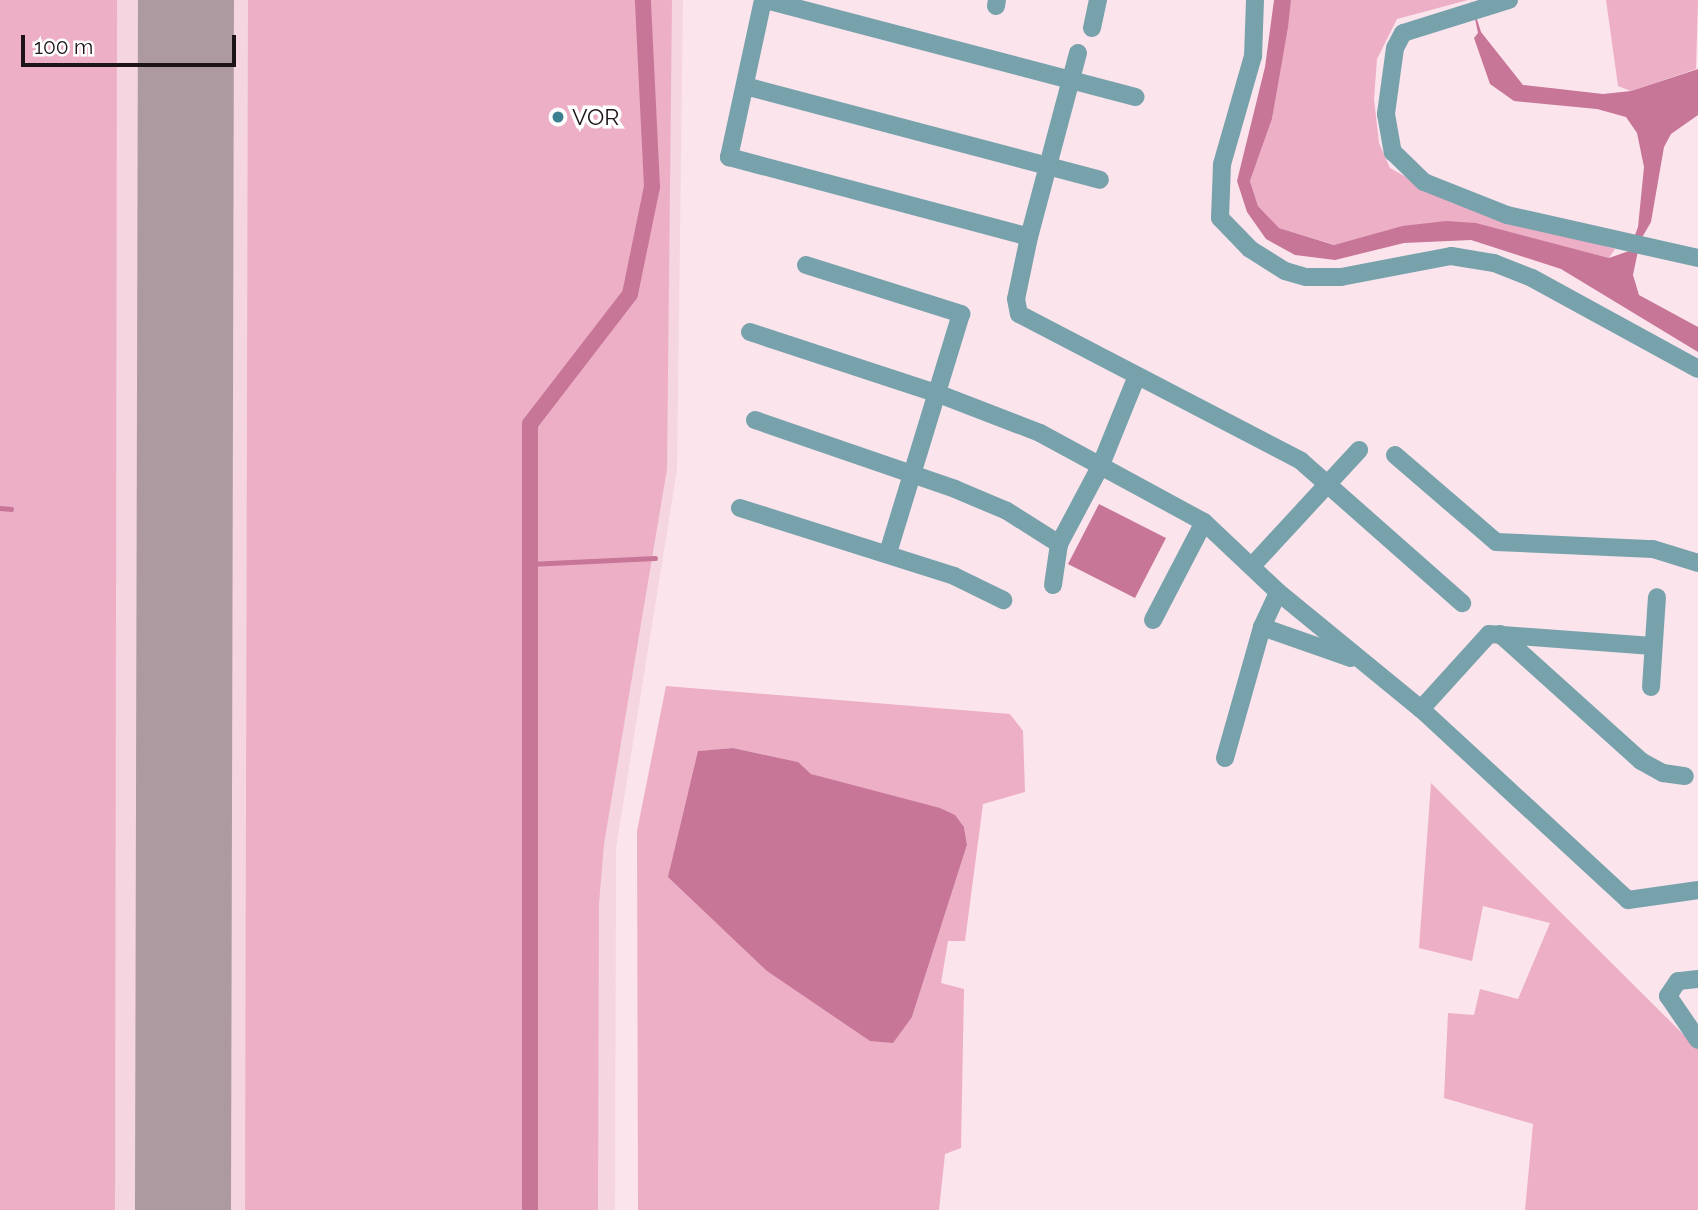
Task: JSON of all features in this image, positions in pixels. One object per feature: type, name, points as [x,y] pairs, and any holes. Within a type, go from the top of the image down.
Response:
[{"type":"street","points":[[1029,237],[729,157],[764,0],[1135,97]]},
{"type":"street","points":[[1092,28],[1098,0]]},
{"type":"street","points":[[1255,0],[1253,56],[1222,164],[1220,218],[1250,249],[1285,271],[1306,277],[1341,278],[1451,256],[1494,263],[1532,278],[1698,369]]},
{"type":"street","points":[[1509,0],[1403,33],[1395,48],[1386,114],[1392,152],[1424,182],[1507,215],[1698,258]]},
{"type":"street","points":[[1078,53],[1029,237],[1016,299],[1019,314],[1301,461],[1462,603]]},
{"type":"street","points":[[745,86],[1100,180]]},
{"type":"street","points":[[806,265],[961,314],[939,394],[888,553]]},
{"type":"street","points":[[750,332],[939,394],[1040,433],[1204,522],[1278,592],[1421,709],[1628,900],[1698,890]]},
{"type":"street","points":[[1053,585],[1059,544],[1100,467],[1137,376]]},
{"type":"street","points":[[755,421],[1007,511],[1059,544]]},
{"type":"street","points":[[1252,566],[1359,450]]},
{"type":"street","points":[[1395,455],[1496,542],[1653,549],[1698,563]]},
{"type":"street","points":[[740,508],[888,553],[1003,600]]},
{"type":"street","points":[[1153,620],[1204,522]]},
{"type":"street","points":[[1225,758],[1262,626],[1278,592]]},
{"type":"street","points":[[1651,687],[1657,597]]},
{"type":"street","points":[[1262,626],[1363,662]]},
{"type":"street","points":[[1421,709],[1489,634],[1653,646]]},
{"type":"street","points":[[1500,634],[1641,761],[1663,773],[1685,776]]},
{"type":"street","points":[[1698,979],[1678,981],[1668,996],[1698,1040]]},
{"type":"shaded area","points":[[0,0],[683,0],[677,470],[616,848],[615,1210],[0,1210]]},
{"type":"shaded area","points":[[0,0],[117,0],[115,1210],[0,1210]]},
{"type":"shaded area","points":[[248,0],[672,0],[667,469],[604,844],[599,903],[598,1210],[245,1210]]},
{"type":"shaded area","points":[[1274,0],[1291,0],[1288,27],[1272,119],[1250,181],[1258,206],[1279,228],[1334,245],[1402,226],[1446,221],[1476,223],[1609,258],[1629,251],[1638,227],[1644,167],[1637,133],[1626,117],[1597,109],[1514,101],[1490,84],[1474,38],[1478,33],[1471,0],[1481,32],[1523,85],[1603,94],[1631,91],[1698,69],[1698,115],[1671,134],[1664,147],[1651,222],[1640,241],[1633,275],[1639,295],[1698,327],[1698,352],[1561,269],[1471,240],[1404,243],[1335,260],[1295,255],[1266,239],[1247,212],[1237,181],[1265,67]]},
{"type":"shaded area","points":[[1291,0],[1468,0],[1397,19],[1377,59],[1374,99],[1379,143],[1390,168],[1452,203],[1615,249],[1609,258],[1528,238],[1402,226],[1335,245],[1279,228],[1258,206],[1250,181],[1272,119]]},
{"type":"shaded area","points":[[1606,0],[1698,0],[1696,69],[1631,91],[1618,86]]},
{"type":"shaded area","points":[[1099,504],[1166,538],[1135,598],[1068,564]]},
{"type":"shaded area","points":[[666,686],[1010,714],[1023,731],[1025,792],[983,804],[965,941],[948,941],[941,983],[964,989],[961,1148],[945,1154],[939,1210],[638,1210],[637,831]],"holes":[[[733,748],[797,762],[811,774],[964,827],[967,845],[912,1017],[699,751]]]},
{"type":"shaded area","points":[[733,748],[798,762],[811,774],[940,808],[955,815],[964,827],[967,845],[912,1017],[893,1043],[870,1041],[767,971],[668,877],[698,751]]},
{"type":"shaded area","points":[[1431,783],[1698,1049],[1698,1210],[1525,1210],[1533,1124],[1444,1098],[1448,1013],[1474,1015],[1480,989],[1518,999],[1550,923],[1483,906],[1472,961],[1419,948]]},
{"type":"waterway","points":[[530,1210],[530,424],[630,294],[652,187],[643,0]]},
{"type":"waterway","points":[[0,508],[11,509]]},
{"type":"waterway","points":[[529,564],[655,558]]},
{"type":"runway","points":[[183,1210],[186,0]]},
{"type":"place","name":"VOR","points":[[558,117]]}]
